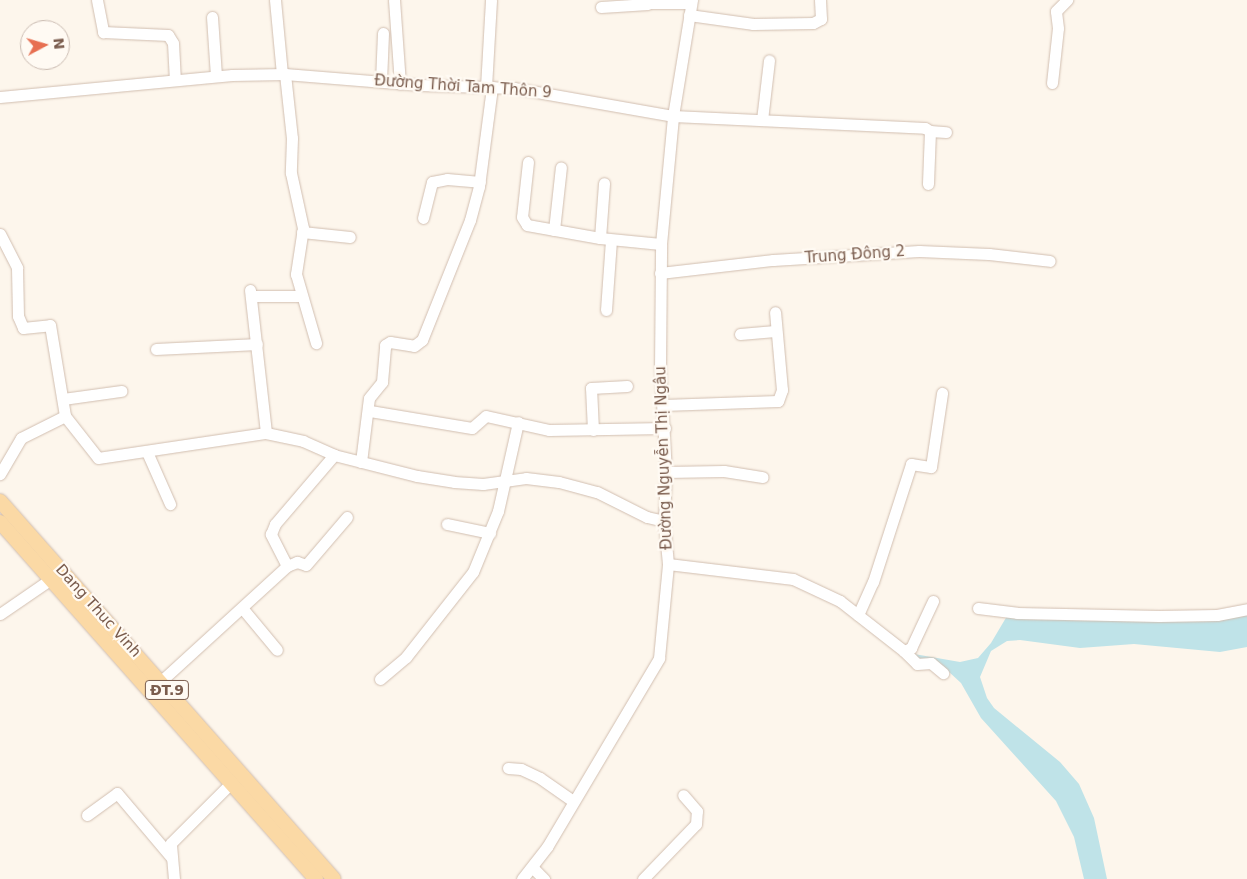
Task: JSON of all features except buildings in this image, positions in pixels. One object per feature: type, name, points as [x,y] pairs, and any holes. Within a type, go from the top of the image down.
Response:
[{"type":"main road","name":"Dang Thuc Vinh","points":[[0,502],[334,879]]},
{"type":"main road","name":"Dang Thuc Vinh","points":[[0,522],[316,879]]},
{"type":"street","points":[[97,0],[103,32],[168,35],[173,43],[175,80]]},
{"type":"street","points":[[275,0],[292,138],[291,173],[302,232],[296,274],[316,343]]},
{"type":"street","points":[[394,0],[400,84]]},
{"type":"street","points":[[361,462],[370,411],[369,398],[384,376],[387,343],[414,346],[422,340],[470,220],[480,182],[489,87],[491,0]]},
{"type":"street","points":[[689,15],[753,24],[812,23],[821,19],[820,0]]},
{"type":"street","points":[[1052,83],[1056,11],[1067,0]]},
{"type":"street","points":[[601,7],[645,2],[692,1]]},
{"type":"street","name":"Đường Nguyễn Thị Ngâu","points":[[522,879],[532,868],[659,658],[668,564],[664,521],[666,472],[660,273],[661,244],[673,116],[692,1]]},
{"type":"street","points":[[212,17],[216,76]]},
{"type":"street","points":[[381,81],[383,33]]},
{"type":"street","points":[[762,120],[769,60]]},
{"type":"street","name":"Đường Thời Tam Thôn 9","points":[[0,97],[216,76],[284,74],[400,84],[489,87],[572,97],[673,116],[912,126],[930,131],[946,132]]},
{"type":"street","points":[[928,184],[930,131]]},
{"type":"street","points":[[528,162],[522,217],[527,225],[606,239],[661,244]]},
{"type":"street","points":[[554,230],[561,167]]},
{"type":"street","points":[[423,218],[432,182],[447,179],[480,182]]},
{"type":"street","points":[[604,183],[606,310]]},
{"type":"street","points":[[302,232],[350,237]]},
{"type":"street","points":[[0,234],[17,268],[18,316],[23,328],[50,325],[65,416],[98,458],[266,433],[303,441],[334,456],[454,482],[483,484],[506,478],[558,482],[597,492],[647,517],[664,521]]},
{"type":"street","name":"Trung Đông 2","points":[[660,273],[764,261],[919,252],[989,254],[1050,260]]},
{"type":"street","points":[[266,433],[251,293],[302,296]]},
{"type":"street","points":[[663,405],[778,401],[782,390],[775,332],[775,312]]},
{"type":"street","points":[[740,334],[775,332]]},
{"type":"street","points":[[156,349],[257,344]]},
{"type":"street","points":[[593,430],[592,388],[627,386]]},
{"type":"street","points":[[63,399],[121,391]]},
{"type":"street","points":[[858,615],[873,582],[911,464],[931,467],[942,393]]},
{"type":"street","points":[[370,411],[472,428],[486,416],[549,430],[665,428]]},
{"type":"street","points":[[0,474],[21,438],[65,416]]},
{"type":"street","points":[[380,679],[406,657],[473,572],[490,533],[506,478],[518,422]]},
{"type":"street","points":[[147,452],[170,504]]},
{"type":"street","points":[[287,566],[271,534],[273,529],[334,456]]},
{"type":"street","points":[[666,472],[724,471],[763,476]]},
{"type":"street","points":[[160,682],[243,609],[287,566],[297,562],[306,565],[347,517]]},
{"type":"street","points":[[447,524],[490,533]]},
{"type":"street","points":[[668,564],[793,579],[840,600],[904,651],[917,664],[931,663],[942,673]]},
{"type":"street","points":[[0,614],[51,579]]},
{"type":"street","points":[[904,651],[911,648],[932,600]]},
{"type":"street","points":[[978,608],[1006,613],[1193,616],[1247,609]]},
{"type":"street","points":[[243,609],[277,650]]},
{"type":"street","points":[[508,768],[521,769],[540,778],[573,801]]},
{"type":"street","points":[[174,879],[171,844],[230,783]]},
{"type":"street","points":[[87,815],[117,793],[172,858]]},
{"type":"street","points":[[643,879],[696,824],[697,811],[683,795]]},
{"type":"street","points":[[532,868],[544,879]]},
{"type":"water","points":[[1247,613],[1247,647],[1220,652],[1134,644],[1080,648],[1020,640],[1007,641],[991,651],[980,677],[987,698],[994,708],[1060,762],[1079,784],[1094,818],[1107,879],[1084,879],[1074,837],[1056,801],[981,718],[961,683],[948,671],[917,662],[914,654],[960,662],[978,658],[991,643],[1007,616]]}]
